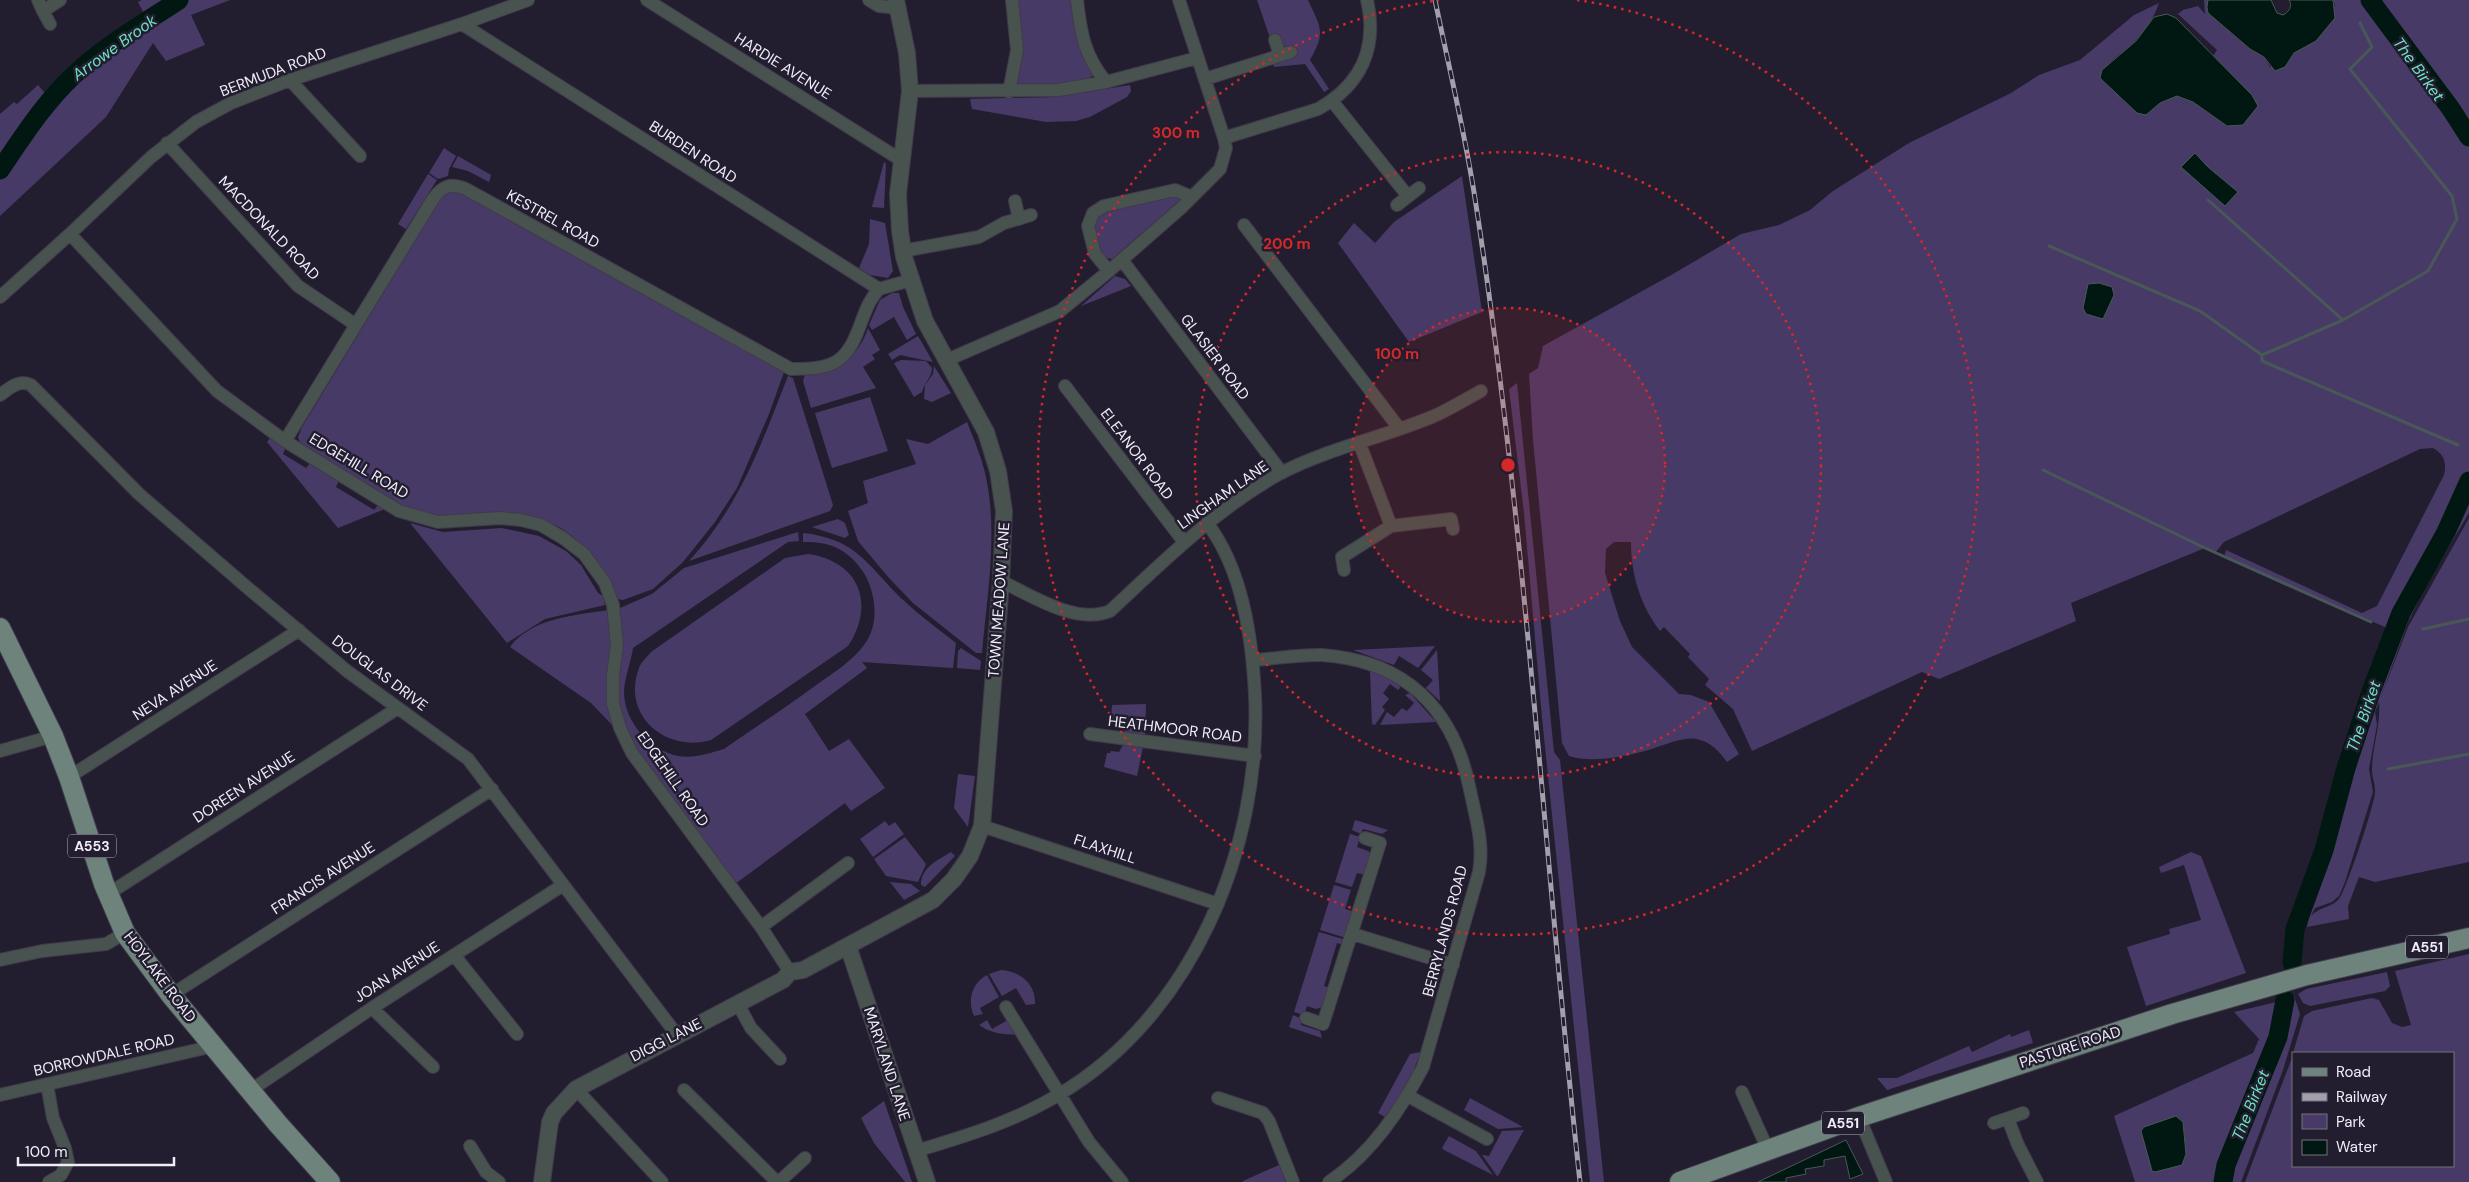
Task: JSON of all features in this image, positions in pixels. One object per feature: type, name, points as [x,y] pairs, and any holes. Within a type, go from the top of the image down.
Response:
[{"type":"main road","name":"HOYLAKE ROAD","points":[[0,628],[53,736],[69,777],[108,894],[125,933],[171,995],[330,1182]]},
{"type":"main road","name":"PASTURE ROAD","points":[[1680,1182],[1859,1117],[2091,1040],[2250,990],[2469,938]]},
{"type":"street","points":[[50,24],[41,5],[60,0]]},
{"type":"street","name":"BERMUDA ROAD","points":[[0,297],[167,143],[196,122],[231,103],[290,80],[462,24],[528,0]]},
{"type":"street","name":"HARDIE AVENUE","points":[[647,0],[900,160]]},
{"type":"street","points":[[869,0],[879,6],[897,4]]},
{"type":"street","points":[[1009,92],[1017,50],[1012,0]]},
{"type":"street","points":[[1077,0],[1083,45],[1093,64],[1106,82]]},
{"type":"street","points":[[948,360],[1060,310],[1109,272],[1192,198],[1220,169],[1225,159],[1224,138],[1179,0]]},
{"type":"street","points":[[1224,138],[1318,109],[1332,101],[1354,80],[1368,52],[1372,22],[1367,0]]},
{"type":"street","name":"TOWN MEADOW LANE","points":[[848,946],[933,900],[944,890],[970,856],[982,826],[1005,532],[998,471],[983,426],[925,321],[903,251],[898,194],[900,160],[910,91],[907,53],[897,4]]},
{"type":"street","name":"BURDEN ROAD","points":[[462,24],[879,289]]},
{"type":"street","points":[[1205,79],[1286,54],[1276,40]]},
{"type":"street","points":[[910,91],[1009,92],[1058,90],[1106,82],[1197,58]]},
{"type":"street","points":[[290,80],[360,156]]},
{"type":"street","points":[[1332,101],[1407,195]]},
{"type":"street","name":"MACDONALD ROAD","points":[[167,143],[298,286],[356,325]]},
{"type":"street","name":"KESTREL ROAD","points":[[285,441],[433,199],[440,190],[448,185],[456,185],[466,189],[791,369],[820,369],[832,365],[846,354],[855,340],[870,298],[879,289]]},
{"type":"street","points":[[1397,205],[1407,195],[1420,188]]},
{"type":"street","points":[[1109,272],[1095,254],[1088,226],[1093,213],[1104,206],[1175,190],[1192,198]]},
{"type":"street","points":[[903,251],[979,237],[1004,223],[1025,217],[1015,201]]},
{"type":"street","points":[[1244,225],[1399,428]]},
{"type":"street","name":"EDGEHILL ROAD","points":[[70,234],[217,391],[285,441],[399,511],[438,522],[500,518],[521,520],[541,525],[563,538],[584,554],[605,583],[613,605],[617,645],[613,675],[614,704],[620,728],[628,746],[761,927],[790,972]]},
{"type":"street","name":"GLASIER ROAD","points":[[1122,260],[1282,473]]},
{"type":"street","points":[[879,289],[911,280]]},
{"type":"street","name":"DOUGLAS DRIVE","points":[[0,395],[18,383],[25,382],[31,385],[139,494],[347,671],[468,759],[678,1034]]},
{"type":"street","name":"ELEANOR ROAD","points":[[1065,386],[1184,542]]},
{"type":"street","name":"LINGHAM LANE","points":[[1001,582],[1068,611],[1097,616],[1110,611],[1207,523],[1282,473],[1359,442],[1434,416],[1481,391]]},
{"type":"street","points":[[1359,442],[1390,526]]},
{"type":"street","points":[[1344,570],[1342,557],[1390,526],[1450,520],[1453,529]]},
{"type":"street","points":[[916,1151],[1002,1124],[1060,1094],[1100,1066],[1133,1036],[1159,1005],[1200,940],[1218,904],[1230,874],[1248,808],[1255,756],[1256,720],[1254,660],[1245,616],[1231,570],[1217,537],[1207,523]]},
{"type":"street","name":"NEVA AVENUE","points":[[69,777],[299,630]]},
{"type":"street","name":"BERRYLANDS ROAD","points":[[1254,660],[1321,655],[1371,663],[1408,682],[1441,715],[1460,753],[1482,843],[1479,872],[1423,1067],[1408,1096],[1390,1122],[1358,1158],[1329,1182]]},
{"type":"street","name":"DOREEN AVENUE","points":[[108,894],[398,708]]},
{"type":"street","name":"HEATHMOOR ROAD","points":[[1090,734],[1255,756]]},
{"type":"street","points":[[0,751],[53,736]]},
{"type":"street","name":"FRANCIS AVENUE","points":[[171,995],[492,789]]},
{"type":"street","name":"FLAXHILL","points":[[982,826],[1218,904]]},
{"type":"street","points":[[1306,1018],[1323,1024],[1353,934],[1380,843],[1365,838]]},
{"type":"street","points":[[761,927],[848,863]]},
{"type":"street","name":"JOAN AVENUE","points":[[251,1090],[454,954],[564,885]]},
{"type":"street","points":[[0,960],[42,951],[106,944],[125,933]]},
{"type":"street","points":[[1353,934],[1453,965]]},
{"type":"street","name":"DIGG LANE","points":[[542,1182],[550,1122],[554,1113],[576,1089],[783,980],[790,972],[803,970],[848,946]]},
{"type":"street","name":"MARYLAND LANE","points":[[848,946],[927,1182]]},
{"type":"street","points":[[454,954],[517,1034]]},
{"type":"street","points":[[738,1004],[751,1028],[780,1059]]},
{"type":"street","points":[[1006,1007],[1089,1142],[1122,1182]]},
{"type":"street","points":[[372,1008],[433,1067]]},
{"type":"street","name":"BORROWDALE ROAD","points":[[0,1095],[214,1046]]},
{"type":"street","points":[[47,1084],[53,1118],[65,1148],[68,1162],[61,1175],[49,1182]]},
{"type":"street","points":[[576,1089],[662,1182]]},
{"type":"street","points":[[684,1090],[778,1182],[804,1158]]},
{"type":"street","points":[[1742,1092],[1768,1150]]},
{"type":"street","points":[[1408,1096],[1487,1139]]},
{"type":"street","points":[[1218,1098],[1264,1113],[1269,1121],[1293,1182]]},
{"type":"street","points":[[1994,1123],[2023,1113]]},
{"type":"street","points":[[1859,1117],[1886,1182]]},
{"type":"street","points":[[2008,1119],[2018,1145],[2037,1182]]},
{"type":"street","points":[[470,1146],[486,1172],[498,1182]]},
{"type":"green space","points":[[142,0],[230,0],[191,15],[205,45],[166,61],[153,43],[106,117],[0,216],[0,114],[14,102],[17,104],[38,85],[51,100],[65,85],[62,80],[81,62],[111,37],[144,14],[138,2]]},
{"type":"green space","points":[[1017,0],[1073,0],[1094,75],[1080,81],[1022,85],[1016,83],[1022,52]]},
{"type":"green space","points":[[1257,0],[1308,0],[1320,30],[1318,43],[1310,60],[1329,89],[1324,92],[1305,64],[1274,67],[1273,62],[1288,48],[1270,38]]},
{"type":"green space","points":[[2204,0],[2208,0],[2208,13],[2250,49],[2264,57],[2270,67],[2285,67],[2294,53],[2316,41],[2335,5],[2333,0],[2370,0],[2451,109],[2469,137],[2469,481],[2446,532],[2401,613],[2394,631],[2224,557],[2226,550],[2362,613],[2377,606],[2444,475],[2444,459],[2433,448],[2420,449],[2224,542],[2215,553],[2205,548],[2071,603],[2076,621],[1939,679],[1922,672],[1752,751],[1733,709],[1705,685],[1709,679],[1688,657],[1690,654],[1664,627],[1660,631],[1647,611],[1635,577],[1631,542],[1614,542],[1606,549],[1605,573],[1620,621],[1632,647],[1679,694],[1691,695],[1709,702],[1739,754],[1727,762],[1711,745],[1702,740],[1691,738],[1617,757],[1587,759],[1569,756],[1562,743],[1533,440],[1529,374],[1538,368],[1543,346],[1741,234],[1779,225],[1810,210],[1833,191],[1909,143],[2011,93],[2039,75],[2080,60],[2134,15],[2159,3],[2152,19],[2142,33],[2130,46],[2109,63],[2100,78],[2137,113],[2146,115],[2160,103],[2176,96],[2193,102],[2227,126],[2252,95],[2213,56],[2217,50],[2178,14],[2183,10],[2198,6],[2205,14]]},
{"type":"green space","points":[[2373,0],[2469,0],[2469,131],[2451,101]]},
{"type":"green space","points":[[1130,85],[1131,91],[1127,97],[1090,117],[1076,121],[1046,122],[972,109],[970,99],[1055,97]]},
{"type":"green space","points":[[444,148],[456,156],[449,169],[448,176],[438,179],[429,173]]},
{"type":"green space","points":[[458,156],[491,175],[489,182],[468,171],[452,167]]},
{"type":"green space","points":[[884,162],[886,164],[884,208],[872,207]]},
{"type":"green space","points":[[428,174],[437,180],[406,229],[398,224]]},
{"type":"green space","points":[[1462,176],[1482,312],[1409,342],[1338,243],[1354,223],[1375,243],[1394,222]]},
{"type":"green space","points":[[456,189],[784,372],[769,414],[737,488],[715,522],[683,562],[653,589],[623,600],[617,599],[603,572],[584,547],[573,537],[547,521],[519,516],[438,516],[410,510],[378,495],[301,446],[298,437],[302,427],[443,195]]},
{"type":"green space","points":[[1176,194],[1181,197],[1180,200],[1112,259],[1102,257],[1094,232],[1094,226],[1099,215],[1105,211]]},
{"type":"green space","points":[[870,219],[885,223],[893,271],[888,278],[870,275],[859,268],[869,244]]},
{"type":"green space","points":[[1115,276],[1125,279],[1131,286],[1081,306]]},
{"type":"green space","points":[[892,293],[899,293],[903,307],[916,334],[907,340],[894,317],[872,330],[869,325],[880,300]]},
{"type":"green space","points":[[868,328],[880,350],[872,355],[875,359],[863,367],[876,388],[811,408],[803,381],[805,374],[827,371],[844,362],[858,348]]},
{"type":"green space","points":[[918,336],[933,362],[900,355],[892,360],[888,354]]},
{"type":"green space","points":[[901,360],[926,361],[932,368],[922,392],[914,397],[894,363]]},
{"type":"green space","points":[[934,366],[951,393],[932,402],[924,399],[925,385],[933,374]]},
{"type":"green space","points":[[788,376],[793,378],[833,505],[830,511],[689,561],[707,540],[736,496],[758,450]]},
{"type":"green space","points":[[1517,383],[1554,752],[1560,760],[1604,1182],[1590,1182],[1542,718],[1524,513],[1509,389]]},
{"type":"green space","points":[[870,397],[888,451],[832,468],[815,413]]},
{"type":"green space","points":[[967,422],[978,449],[986,477],[991,521],[990,565],[982,653],[976,653],[913,603],[889,578],[858,541],[848,511],[868,503],[863,481],[916,464],[906,439],[928,444]]},
{"type":"green space","points":[[270,438],[286,447],[283,454],[306,468],[311,462],[339,480],[336,487],[374,510],[378,505],[385,509],[338,528],[267,442]]},
{"type":"green space","points":[[2469,497],[2469,513],[2429,580],[2408,622],[2381,697],[2408,627],[2469,518],[2469,862],[2375,882],[2359,877],[2348,906],[2349,919],[2307,927],[2313,901],[2335,838],[2387,663],[2416,597]],"holes":[[[2379,702],[2379,711],[2372,762],[2375,793],[2370,815],[2348,880],[2339,899],[2311,916],[2315,908],[2332,902],[2339,896],[2345,882],[2373,792],[2369,769],[2377,725],[2375,712]]]},
{"type":"green space","points":[[838,519],[845,523],[849,535],[845,538],[812,527]]},
{"type":"green space","points":[[410,523],[443,532],[502,528],[539,536],[566,551],[581,565],[598,593],[603,596],[605,605],[545,619],[507,643]]},
{"type":"green space","points":[[798,532],[799,541],[788,542],[633,648],[624,688],[625,704],[634,725],[641,734],[658,748],[678,756],[690,757],[724,749],[837,671],[863,646],[874,623],[873,597],[868,580],[852,558],[830,545],[803,542],[803,533],[836,541],[849,548],[870,565],[908,605],[956,643],[953,668],[862,662],[867,668],[805,714],[829,751],[849,739],[885,788],[851,811],[845,803],[735,884],[635,746],[627,729],[619,703],[620,608],[652,594],[684,568]]},
{"type":"green space","points":[[808,554],[826,558],[840,565],[858,587],[861,600],[861,615],[848,646],[711,740],[694,743],[678,741],[664,736],[651,727],[642,715],[636,701],[635,685],[640,666],[651,652],[785,558]]},
{"type":"green space","points":[[609,610],[612,626],[615,728],[591,703],[510,647],[519,637],[542,624],[569,616]]},
{"type":"green space","points":[[1435,646],[1418,668],[1399,656],[1394,665],[1353,650]]},
{"type":"green space","points":[[961,648],[981,661],[980,670],[957,668],[958,651]]},
{"type":"green space","points":[[1437,650],[1440,701],[1426,688],[1433,680],[1421,670]]},
{"type":"green space","points":[[1374,671],[1400,685],[1398,690],[1390,684],[1383,693],[1389,699],[1382,707],[1385,710],[1375,725],[1372,724],[1370,672]]},
{"type":"green space","points":[[1410,693],[1436,722],[1380,725],[1387,712],[1394,717],[1402,708],[1407,711],[1414,703],[1405,695]]},
{"type":"green space","points":[[1146,704],[1145,735],[1125,732],[1123,721],[1111,720],[1112,705]]},
{"type":"green space","points":[[1123,745],[1143,747],[1137,776],[1104,767],[1107,753],[1111,751],[1119,752]]},
{"type":"green space","points":[[958,774],[975,776],[968,827],[954,808]]},
{"type":"green space","points":[[1355,820],[1388,830],[1382,834],[1363,829],[1361,834],[1352,830]]},
{"type":"green space","points":[[885,821],[889,826],[895,822],[904,834],[873,857],[860,839]]},
{"type":"green space","points":[[1350,834],[1360,837],[1357,847],[1368,851],[1372,855],[1367,875],[1357,873],[1352,887],[1335,882]]},
{"type":"green space","points":[[905,837],[926,864],[918,882],[886,876],[874,859]]},
{"type":"green space","points":[[951,852],[955,856],[925,887],[921,885],[927,869]]},
{"type":"green space","points":[[2191,852],[2201,856],[2246,973],[2146,1006],[2127,947],[2170,934],[2169,929],[2201,920],[2184,865],[2161,873],[2159,867]]},
{"type":"green space","points":[[890,882],[911,884],[920,891],[904,900]]},
{"type":"green space","points":[[1334,885],[1351,890],[1345,909],[1355,912],[1346,938],[1320,930]]},
{"type":"green space","points":[[1319,932],[1346,940],[1344,945],[1337,943],[1324,986],[1331,988],[1325,1006],[1316,1009],[1307,1006],[1304,1015],[1294,1012]]},
{"type":"green space","points":[[2469,954],[2469,1182],[2245,1182],[2292,1058],[2292,1167],[2454,1167],[2454,1052],[2293,1052],[2304,1016],[2312,1011],[2372,998],[2379,1000],[2392,1023],[2402,1027],[2411,1025],[2395,971]]},
{"type":"green space","points":[[1001,970],[1014,973],[1026,980],[1033,990],[1035,1004],[1026,1005],[1016,988],[1002,996],[989,974]]},
{"type":"green space","points":[[2387,972],[2390,986],[2385,991],[2310,1006],[2303,1003],[2298,994],[2306,989]]},
{"type":"green space","points":[[987,975],[999,997],[980,1008],[983,1014],[974,1016],[971,1004],[972,992],[974,987]]},
{"type":"green space","points":[[2294,996],[2300,1014],[2283,1070],[2241,1182],[2135,1182],[2114,1116],[2253,1053],[2259,1039],[2234,1012],[2285,1000]]},
{"type":"green space","points":[[1293,1015],[1302,1019],[1301,1025],[1320,1031],[1322,1038],[1289,1027]]},
{"type":"green space","points":[[987,1020],[992,1029],[1008,1020],[1019,1035],[993,1032],[979,1025]]},
{"type":"green space","points":[[2029,1030],[2033,1043],[1887,1090],[1877,1078],[1897,1078],[1969,1046],[1972,1052],[2010,1034],[2011,1037]]},
{"type":"green space","points":[[1421,1052],[1406,1086],[1396,1102],[1385,1117],[1378,1113],[1410,1054]]},
{"type":"green space","points":[[1470,1098],[1523,1127],[1498,1129],[1464,1110]]},
{"type":"green space","points":[[884,1101],[912,1182],[905,1182],[874,1143],[861,1118]]},
{"type":"green space","points":[[1524,1130],[1497,1176],[1482,1155],[1489,1156],[1502,1131]]},
{"type":"green space","points":[[1449,1136],[1476,1151],[1493,1175],[1444,1150],[1442,1148]]},
{"type":"green space","points":[[1279,1165],[1286,1182],[1243,1182],[1243,1181]]},
{"type":"water","points":[[2208,0],[2271,0],[2277,13],[2283,15],[2290,9],[2291,4],[2289,0],[2333,0],[2335,18],[2316,41],[2294,53],[2285,67],[2275,71],[2264,57],[2250,49],[2208,13]]},
{"type":"water","points":[[2167,14],[2176,18],[2252,95],[2258,106],[2243,125],[2227,126],[2193,102],[2177,96],[2160,103],[2146,115],[2137,113],[2100,78],[2102,70],[2136,41],[2154,17]]},
{"type":"water","points":[[2195,153],[2208,167],[2238,192],[2225,206],[2181,167]]},
{"type":"water","points":[[2099,283],[2112,287],[2114,295],[2103,319],[2086,314],[2083,308],[2088,284]]},
{"type":"water","points":[[2176,1116],[2183,1122],[2186,1154],[2182,1165],[2155,1172],[2152,1171],[2141,1131],[2144,1127]]},
{"type":"water","points":[[1846,1140],[1863,1174],[1850,1179],[1845,1156],[1824,1160],[1824,1166],[1805,1169],[1806,1174],[1786,1178],[1786,1182],[1758,1182]]},
{"type":"waterway","name":"Arrowe Brook","points":[[0,170],[25,133],[62,86],[111,45],[179,0]]},
{"type":"waterway","name":"The Birket","points":[[2370,0],[2451,109],[2469,137]]},
{"type":"waterway","points":[[2360,23],[2372,47],[2350,69],[2452,196],[2457,219],[2428,271],[2343,320],[2262,355],[2262,361],[2458,445]]},
{"type":"waterway","points":[[2208,200],[2343,320]]},
{"type":"waterway","points":[[2049,246],[2200,311],[2262,355]]},
{"type":"waterway","points":[[2043,470],[2205,548],[2371,622]]},
{"type":"waterway","name":"The Birket","points":[[2292,963],[2295,929],[2324,850],[2346,768],[2372,689],[2401,613],[2446,532],[2469,481]]},
{"type":"waterway","points":[[2423,629],[2469,619]]},
{"type":"waterway","points":[[2388,769],[2469,754]]},
{"type":"waterway","name":"The Birket","points":[[2223,1182],[2226,1165],[2278,1037],[2285,1000]]},
{"type":"railway","points":[[1435,0],[1472,179],[1508,449],[1580,1182]]}]
